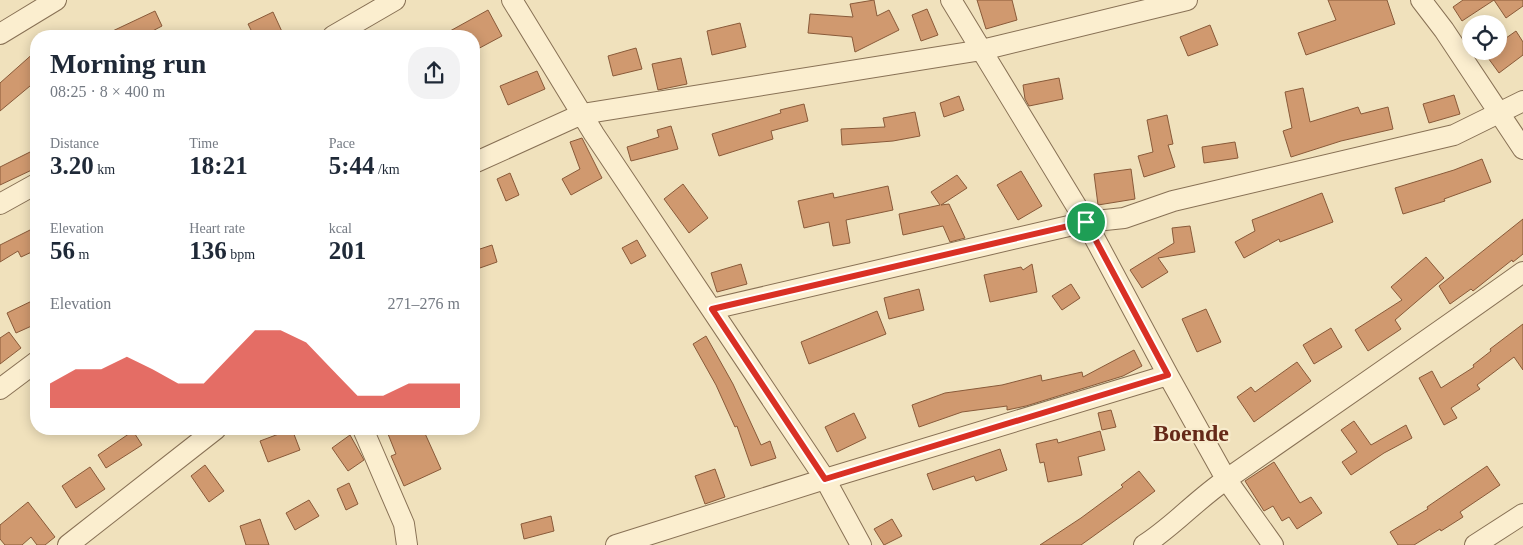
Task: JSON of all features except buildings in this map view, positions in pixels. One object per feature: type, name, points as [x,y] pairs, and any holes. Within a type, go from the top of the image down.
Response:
[{"type":"street","points":[[0,34],[56,0]]},
{"type":"street","points":[[343,30],[395,0]]},
{"type":"street","points":[[512,0],[582,114],[825,479],[861,545]]},
{"type":"street","points":[[951,0],[1086,222],[1226,478],[1273,545]]},
{"type":"street","points":[[480,159],[582,114],[982,50],[1187,0]]},
{"type":"street","points":[[1421,0],[1444,30],[1523,149]]},
{"type":"street","points":[[712,309],[1086,222],[1124,218],[1173,201],[1454,135],[1523,101]]},
{"type":"street","points":[[0,204],[30,187]]},
{"type":"street","points":[[1144,545],[1159,535],[1206,493],[1226,478],[1404,358],[1523,272]]},
{"type":"street","points":[[0,389],[30,366]]},
{"type":"street","points":[[616,545],[825,479],[1168,375]]},
{"type":"street","points":[[68,545],[208,435]]},
{"type":"street","points":[[366,435],[404,524],[407,545]]},
{"type":"street","points":[[1475,545],[1523,514]]},
{"type":"district","name":"Boende","points":[[1191,433]]},
{"type":"route","points":[[1086,222],[1168,375],[825,479],[712,309],[1024,236],[1086,222]]}]
